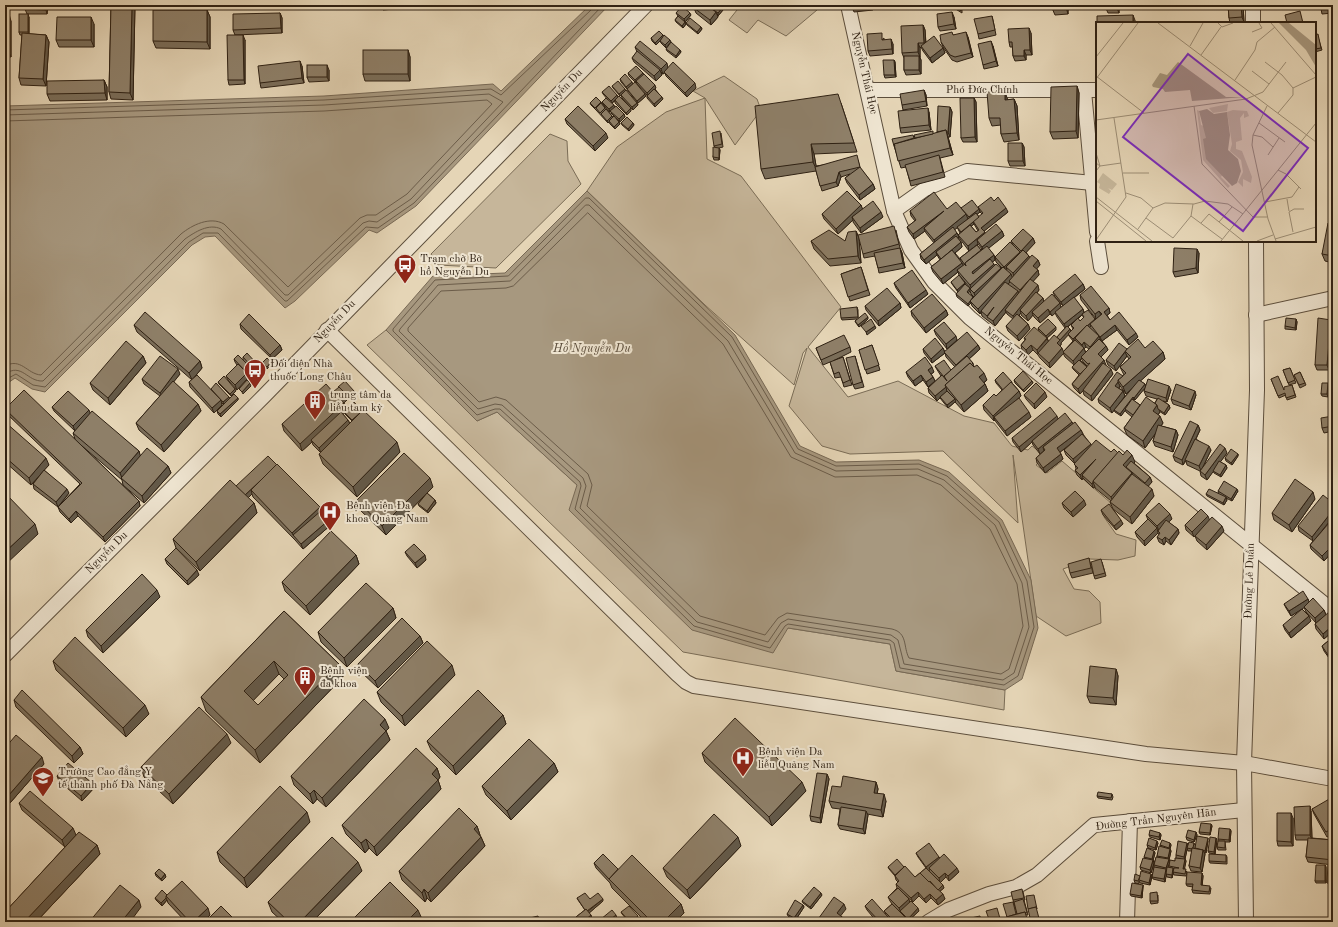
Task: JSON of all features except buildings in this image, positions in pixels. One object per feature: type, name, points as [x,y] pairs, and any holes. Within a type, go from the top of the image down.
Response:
[{"type":"street","name":"Nguyễn Du","points":[[8,650],[264,396],[646,5]]},
{"type":"street","name":"Nguyễn Thái Học","points":[[848,5],[894,211],[911,250],[934,282],[970,318],[1251,546],[1332,609]]},
{"type":"street","points":[[1253,5],[1253,22]]},
{"type":"street","name":"Phó Đức Chính","points":[[868,90],[1090,90]]},
{"type":"street","points":[[1090,90],[1093,183],[1096,220]]},
{"type":"street","points":[[894,211],[925,189],[967,171],[1093,183]]},
{"type":"street","points":[[1097,242],[1101,267]]},
{"type":"street","name":"Đường Lê Duẩn","points":[[1246,922],[1244,763],[1257,390],[1256,242]]},
{"type":"street","points":[[1256,315],[1333,298]]},
{"type":"street","points":[[327,330],[686,682],[694,686],[1146,754],[1244,763],[1333,779]]},
{"type":"street","name":"Đường Trần Nguyên Hãn","points":[[928,922],[948,910],[989,894],[1016,887],[1037,875],[1094,825],[1244,810]]},
{"type":"street","points":[[1127,922],[1130,821]]},
{"type":"shaded area","points":[[741,5],[815,5],[817,10],[786,36],[758,20],[747,33],[729,20]]},
{"type":"shaded area","points":[[724,76],[757,99],[761,110],[735,145],[705,98],[693,91]]},
{"type":"shaded area","points":[[705,98],[707,159],[741,176],[841,307],[808,347],[848,397],[898,381],[964,416],[994,423],[1012,446],[1028,450],[1032,446],[1045,456],[1036,465],[1047,473],[1062,461],[1111,503],[1104,517],[1116,534],[1136,540],[1135,556],[1118,560],[1090,559],[1063,569],[1074,589],[1089,591],[1100,602],[1101,623],[1066,636],[1036,616],[1013,455],[1018,523],[943,451],[850,454],[822,446],[789,406],[807,348],[803,353],[794,385],[705,305],[587,191],[617,147],[666,112]]},
{"type":"shaded area","points":[[550,134],[567,141],[568,161],[581,184],[496,268],[438,265],[431,254]]},
{"type":"shaded area","points":[[386,330],[477,421],[497,412],[577,485],[788,628],[890,644],[896,671],[1005,690],[1004,710],[683,652],[367,345]]},
{"type":"water","points":[[590,5],[609,5],[416,206],[377,233],[369,230],[295,301],[285,308],[215,236],[205,237],[192,245],[45,392],[32,389],[15,378],[5,385],[5,106],[324,96],[493,84],[501,91]]},
{"type":"water","name":"Hồ Nguyễn Du","points":[[587,191],[735,335],[800,446],[836,462],[919,460],[949,472],[1002,520],[1031,580],[1038,628],[1022,679],[1005,690],[896,671],[890,644],[788,628],[773,653],[692,630],[569,510],[577,485],[497,412],[477,421],[386,330],[433,276],[505,273]]},
{"type":"place","name":"Trạm chờ Bờ hồ Nguyễn Du","points":[[405,284]]},
{"type":"place","name":"Đối diện Nhà thuốc Long Châu","points":[[255,390]]},
{"type":"place","name":"trung tâm da liễu tam kỳ","points":[[315,420]]},
{"type":"place","name":"Bệnh viện Đa khoa Quảng Nam","points":[[330,532]]},
{"type":"place","name":"Bệnh viện đa khoa","points":[[305,696]]},
{"type":"place","name":"Bệnh viện Da liễu Quảng Nam","points":[[743,778]]},
{"type":"place","name":"Trường Cao đẳng Y tế thành phố Đà Nẵng","points":[[43,798]]}]
